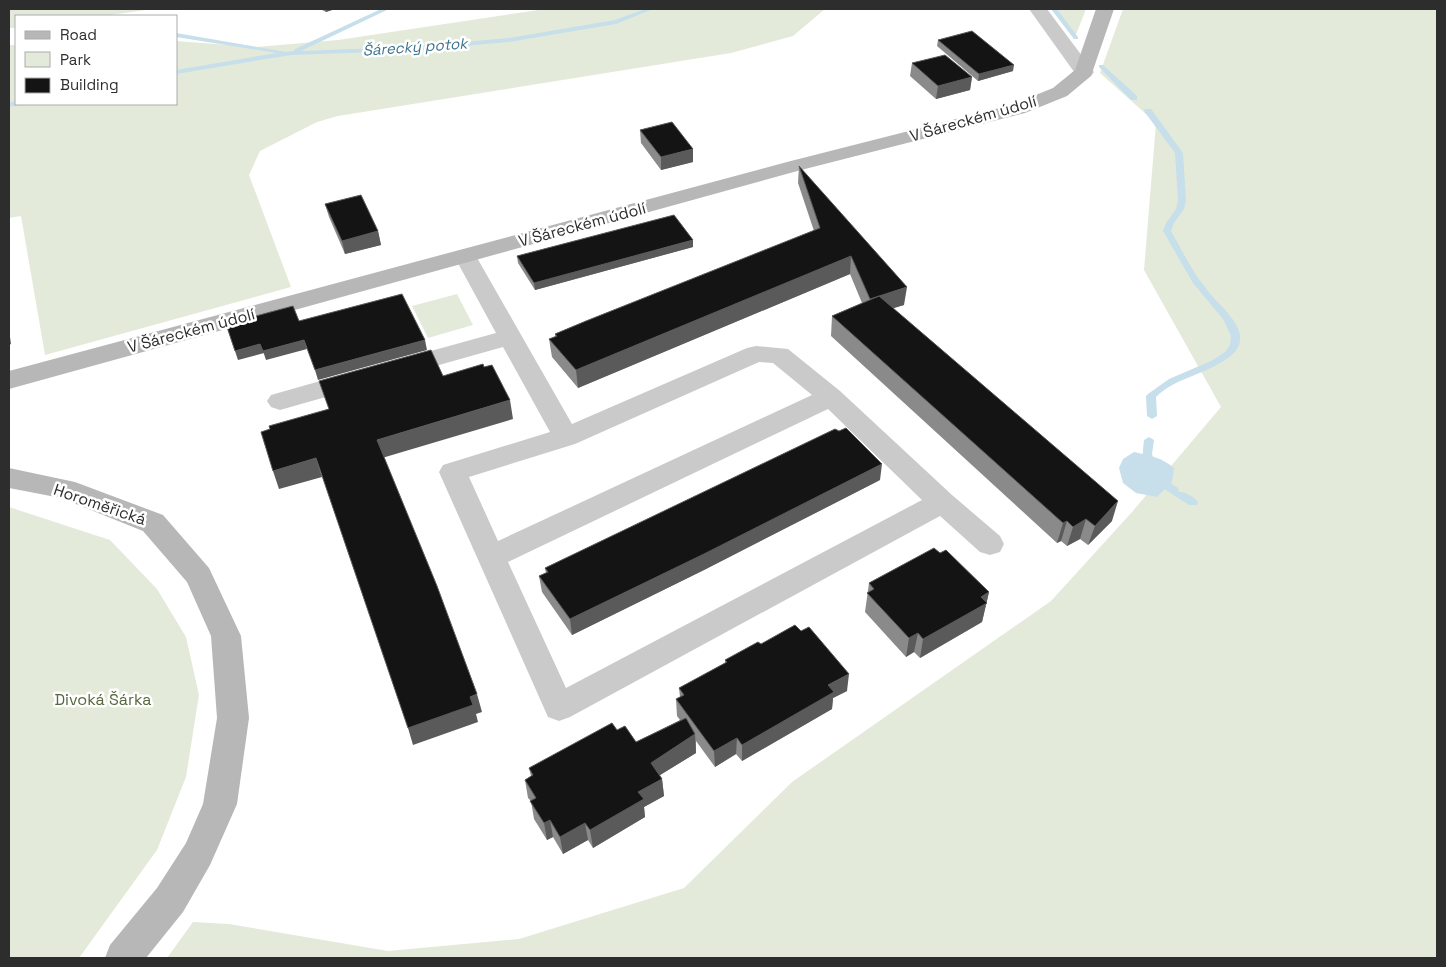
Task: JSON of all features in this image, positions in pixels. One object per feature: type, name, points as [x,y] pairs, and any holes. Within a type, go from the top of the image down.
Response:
[{"type":"street","points":[[1038,9],[1084,72]]},
{"type":"street","points":[[1084,72],[1105,9]]},
{"type":"street","name":"V Šáreckém údolí","points":[[9,380],[794,166],[1018,108],[1060,92],[1084,72]]},
{"type":"street","points":[[464,256],[566,438]]},
{"type":"street","points":[[280,402],[509,337]]},
{"type":"street","points":[[942,502],[558,707],[453,472],[566,438],[756,354],[779,355],[831,397],[942,502],[990,544]]},
{"type":"street","points":[[492,558],[831,397]]},
{"type":"street","name":"Horoměřická","points":[[9,478],[65,489],[153,523],[199,576],[226,636],[233,718],[220,804],[198,854],[170,900],[123,958]]},
{"type":"green space","points":[[9,9],[153,9],[110,15],[15,15],[15,28],[9,28]]},
{"type":"green space","points":[[545,9],[825,9],[793,36],[731,53],[338,116],[317,122],[260,151],[249,175],[291,287],[45,355],[21,216],[9,218],[9,45],[15,45],[15,105],[178,105],[178,41],[256,47],[338,40]]},
{"type":"green space","points":[[1056,9],[1086,9],[1075,37]]},
{"type":"green space","points":[[1123,9],[1437,9],[1437,958],[167,958],[193,922],[229,924],[388,951],[519,939],[684,888],[792,782],[1051,601],[1132,512],[1221,407],[1144,270],[1156,123],[1100,73]]},
{"type":"green space","points":[[457,294],[473,325],[428,338],[412,306]]},
{"type":"green space","name":"Divoká Šárka","points":[[9,507],[110,540],[157,589],[186,637],[199,695],[186,777],[157,850],[79,958],[9,958]]},
{"type":"water","points":[[1134,452],[1156,457],[1174,468],[1172,482],[1157,497],[1136,493],[1123,483],[1119,468],[1123,459]]},
{"type":"building","points":[[972,31],[1014,65],[979,74],[938,40]]},
{"type":"building","points":[[945,55],[972,77],[938,86],[912,63]]},
{"type":"building","points":[[672,122],[693,149],[661,157],[640,130]]},
{"type":"building","points":[[799,166],[907,287],[870,299],[851,256],[576,370],[549,339],[557,336],[555,334],[586,321],[820,228]]},
{"type":"building","points":[[361,195],[378,231],[342,241],[325,204]]},
{"type":"building","points":[[674,215],[693,240],[534,283],[517,256]]},
{"type":"building","points":[[402,294],[425,340],[315,370],[304,340],[263,351],[260,344],[235,351],[226,324],[293,306],[299,321]]},
{"type":"building","points":[[879,296],[1118,501],[1095,526],[1086,519],[1073,527],[1067,521],[1063,523],[832,316]]},
{"type":"building","points":[[431,350],[443,376],[483,364],[484,367],[492,365],[510,400],[377,440],[437,586],[477,694],[470,697],[473,705],[408,728],[316,458],[273,471],[261,432],[270,429],[269,426],[329,409],[319,381]]},
{"type":"building","points":[[846,428],[882,464],[570,619],[539,576],[548,572],[545,568],[835,429],[839,431]]},
{"type":"building","points":[[934,548],[940,553],[946,550],[989,592],[981,597],[987,603],[923,639],[918,633],[909,638],[867,593],[874,589],[869,583]]},
{"type":"building","points":[[795,625],[801,631],[809,627],[849,674],[828,685],[834,692],[742,745],[737,738],[714,751],[676,699],[684,695],[679,688],[727,662],[725,660],[758,642],[761,644]]},
{"type":"building","points":[[686,718],[695,734],[651,763],[662,779],[638,792],[644,799],[590,830],[585,823],[560,837],[550,820],[544,823],[530,801],[536,798],[525,780],[533,775],[529,768],[612,723],[617,730],[625,726],[636,742]]},
{"type":"waterway","points":[[297,50],[386,9]]},
{"type":"waterway","name":"Šárecký potok","points":[[178,72],[291,53],[406,49],[509,40],[616,22],[650,9]]},
{"type":"waterway","points":[[1054,9],[1076,38]]},
{"type":"waterway","points":[[178,35],[283,52]]},
{"type":"waterway","points":[[9,36],[15,36]]},
{"type":"waterway","points":[[1101,66],[1134,98]]},
{"type":"waterway","name":"Šárecký potok","points":[[9,105],[15,103]]},
{"type":"waterway","points":[[1148,111],[1179,153],[1182,200],[1180,209],[1167,231],[1197,283],[1226,317],[1236,336],[1235,345],[1228,354],[1214,363],[1172,381],[1157,390],[1151,396],[1152,416]]},
{"type":"waterway","points":[[1149,440],[1147,454],[1151,466]]},
{"type":"waterway","points":[[1159,480],[1174,491]]},
{"type":"waterway","points":[[1180,495],[1193,502]]}]
